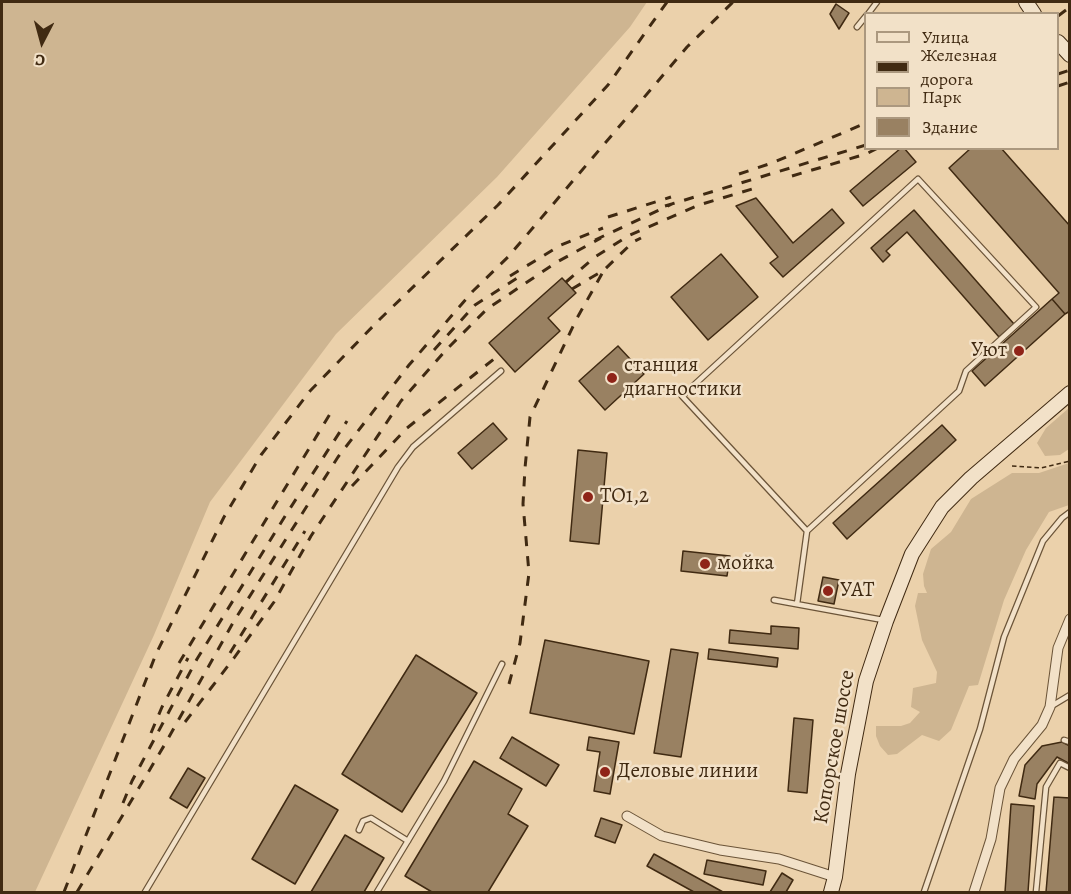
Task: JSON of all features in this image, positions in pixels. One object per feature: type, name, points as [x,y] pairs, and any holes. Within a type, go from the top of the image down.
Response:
[{"type":"main road","points":[[1059,43],[1070,55]]},
{"type":"main road","name":"Копорское шоссе","points":[[831,892],[857,722],[869,671],[912,554],[942,507],[971,478],[1070,393]]},
{"type":"street","points":[[974,892],[991,839],[1000,788],[1014,759],[1042,725],[1050,707],[1058,648],[1070,619]]},
{"type":"street","points":[[627,816],[662,836],[720,850],[779,859],[835,877]]},
{"type":"lane","points":[[857,27],[864,19]]},
{"type":"lane","points":[[797,604],[807,531],[959,391],[966,371],[1036,307],[918,179],[682,396],[807,531]]},
{"type":"lane","points":[[145,892],[398,467],[413,447],[501,371]]},
{"type":"lane","points":[[924,892],[980,729],[1004,637],[1043,541],[1070,512]]},
{"type":"lane","points":[[774,600],[886,621]]},
{"type":"lane","points":[[377,892],[444,780],[502,664]]},
{"type":"lane","points":[[1050,707],[1070,696]]},
{"type":"lane","points":[[1064,740],[1070,742]]},
{"type":"lane","points":[[1036,892],[1046,787],[1060,763],[1070,768]]},
{"type":"lane","points":[[358,830],[363,821],[371,818],[408,841]]},
{"type":"path","points":[[1012,466],[1041,468],[1070,461]]},
{"type":"green space","points":[[2,2],[647,2],[630,27],[497,177],[336,334],[210,502],[154,635],[35,892],[2,892]]},
{"type":"green space","points":[[1069,408],[1069,449],[1060,455],[1045,456],[1037,443],[1046,428]]},
{"type":"green space","points":[[1069,463],[1069,505],[1049,512],[1026,550],[1004,600],[978,685],[969,686],[951,730],[939,741],[922,735],[897,754],[888,755],[880,746],[876,736],[876,726],[901,726],[910,723],[920,712],[911,707],[913,688],[936,683],[937,672],[922,640],[915,606],[918,593],[927,593],[923,574],[931,549],[951,532],[971,499],[1012,473],[1039,473]]},
{"type":"building","points":[[836,4],[849,13],[839,29],[830,14]]},
{"type":"building","points":[[899,150],[906,150],[916,162],[863,206],[850,191]]},
{"type":"building","points":[[969,150],[1003,150],[1070,226],[1070,311],[1065,314],[1052,299],[1059,293],[949,168]]},
{"type":"building","points":[[756,198],[793,243],[832,209],[844,223],[783,277],[770,263],[778,257],[736,206]]},
{"type":"building","points":[[914,210],[1014,324],[999,337],[907,232],[886,251],[890,255],[883,262],[871,248]]},
{"type":"building","points":[[721,254],[758,297],[708,340],[671,297]]},
{"type":"building","points":[[562,278],[576,293],[548,318],[560,331],[515,372],[489,343]]},
{"type":"building","points":[[1052,299],[1065,314],[985,386],[972,371]]},
{"type":"building","name":"станция диагностики","points":[[618,346],[644,374],[605,410],[579,381]]},
{"type":"building","points":[[493,423],[507,439],[472,469],[458,453]]},
{"type":"building","points":[[942,425],[956,440],[847,539],[833,523]]},
{"type":"building","name":"ТО1,2","points":[[578,450],[607,453],[599,544],[570,541]]},
{"type":"building","name":"мойка","points":[[683,551],[730,556],[727,576],[681,571]]},
{"type":"building","name":"УАТ","points":[[823,577],[839,580],[834,604],[818,601]]},
{"type":"building","points":[[771,626],[799,628],[798,649],[729,643],[730,630],[771,634]]},
{"type":"building","points":[[545,640],[649,661],[634,734],[530,713]]},
{"type":"building","points":[[671,649],[698,653],[681,757],[654,753]]},
{"type":"building","points":[[709,649],[778,658],[777,667],[708,659]]},
{"type":"building","points":[[416,655],[477,693],[402,812],[342,774]]},
{"type":"building","points":[[794,718],[813,720],[807,793],[788,791]]},
{"type":"building","points":[[512,737],[559,765],[546,786],[500,758]]},
{"type":"building","name":"Деловые линии","points":[[589,737],[619,742],[610,794],[594,791],[600,752],[587,750]]},
{"type":"building","points":[[1062,742],[1070,746],[1070,764],[1057,757],[1037,784],[1035,799],[1019,796],[1025,765],[1042,746]]},
{"type":"building","points":[[474,761],[522,789],[508,814],[528,826],[488,892],[432,892],[405,876]]},
{"type":"building","points":[[188,768],[205,778],[187,808],[170,798]]},
{"type":"building","points":[[295,785],[338,810],[295,884],[252,859]]},
{"type":"building","points":[[1054,797],[1070,798],[1070,892],[1046,892]]},
{"type":"building","points":[[1011,804],[1034,806],[1028,892],[1005,892]]},
{"type":"building","points":[[601,818],[622,825],[615,843],[595,836]]},
{"type":"building","points":[[345,835],[384,858],[364,892],[311,892]]},
{"type":"building","points":[[654,854],[723,892],[694,892],[647,866]]},
{"type":"building","points":[[707,860],[766,871],[763,885],[704,874]]},
{"type":"building","points":[[782,873],[793,880],[786,892],[770,892]]},
{"type":"railway","points":[[64,892],[156,654],[224,517],[261,455],[310,391],[380,319],[498,205],[608,85],[667,2]]},
{"type":"railway","points":[[77,892],[165,744],[234,621],[338,457],[409,365],[473,291],[508,257],[687,47],[733,2]]},
{"type":"railway","points":[[1059,15],[1070,7]]},
{"type":"railway","points":[[1059,74],[1070,70]]},
{"type":"railway","points":[[1059,86],[1070,82]]},
{"type":"railway","points":[[739,174],[772,163],[864,124]]},
{"type":"railway","points":[[665,206],[864,146]]},
{"type":"railway","points":[[792,176],[874,150]]},
{"type":"railway","points":[[566,282],[595,257],[628,236],[699,205],[752,189]]},
{"type":"railway","points":[[608,217],[671,197]]},
{"type":"railway","points":[[595,240],[674,203]]},
{"type":"railway","points":[[510,276],[561,245],[603,228]]},
{"type":"railway","points":[[185,722],[274,602],[311,536],[401,401],[446,350],[487,309],[557,262],[601,238]]},
{"type":"railway","points":[[572,289],[604,270],[633,242],[641,238]]},
{"type":"railway","points":[[509,684],[520,643],[529,573],[523,504],[530,417],[576,320],[604,270]]},
{"type":"railway","points":[[434,350],[475,305],[522,275]]},
{"type":"railway","points":[[352,486],[407,428],[499,355]]},
{"type":"railway","points":[[179,663],[333,409]]},
{"type":"railway","points":[[123,803],[132,781],[197,659],[347,421]]},
{"type":"railway","points":[[230,653],[305,531]]},
{"type":"railway","points":[[151,733],[188,658]]},
{"type":"place","name":"Уют","points":[[1019,351]]},
{"type":"place","name":"станция диагностики","points":[[612,378]]},
{"type":"place","name":"ТО1,2","points":[[588,497]]},
{"type":"place","name":"мойка","points":[[705,564]]},
{"type":"place","name":"УАТ","points":[[828,591]]},
{"type":"place","name":"Деловые линии","points":[[605,772]]}]
